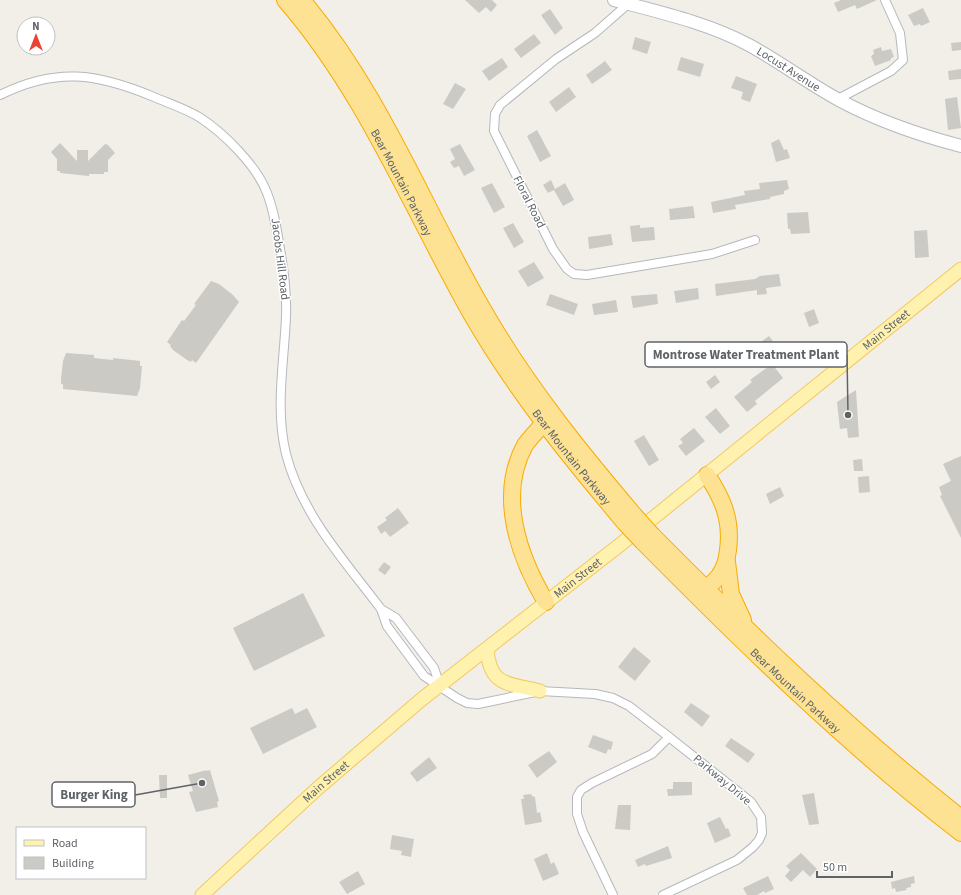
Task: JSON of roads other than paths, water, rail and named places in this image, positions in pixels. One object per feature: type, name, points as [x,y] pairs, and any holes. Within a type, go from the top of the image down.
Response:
[{"type":"highway","name":"Bear Mountain Parkway","points":[[285,0],[315,38],[352,94],[392,163],[472,315],[501,364],[543,424],[729,628],[813,707],[879,766],[961,833]]},
{"type":"highway","name":"Bear Mountain Parkway","points":[[302,0],[340,51],[370,99],[398,147],[460,268],[504,344],[553,417],[630,519]]},
{"type":"highway","points":[[543,424],[529,441],[522,454],[516,476],[513,502],[514,528],[519,546],[531,575],[546,602]]},
{"type":"highway","points":[[707,475],[721,498],[728,516],[729,534],[727,576],[731,594],[739,613],[753,635]]},
{"type":"highway","name":"Bear Mountain Parkway","points":[[648,538],[706,589],[753,635],[870,743],[961,818]]},
{"type":"highway","points":[[706,589],[718,577],[725,566],[727,558]]},
{"type":"main road","name":"Main Street","points":[[202,895],[318,788],[440,686],[707,475],[961,270]]},
{"type":"main road","points":[[487,649],[490,668],[498,679],[503,682],[540,691]]},
{"type":"street","name":"Locust Avenue","points":[[614,0],[674,16],[724,34],[748,45],[838,99],[887,123],[961,146]]},
{"type":"street","points":[[838,99],[891,71],[903,60],[900,33],[887,3],[894,0]]},
{"type":"street","name":"Floral Road","points":[[628,4],[595,33],[556,59],[514,92],[500,105],[495,114],[494,131],[553,249],[567,269],[574,274],[587,275],[712,254],[755,240]]},
{"type":"street","name":"Jacobs Hill Road","points":[[0,95],[23,84],[55,77],[94,77],[131,87],[198,116],[226,137],[249,163],[267,191],[274,215],[285,280],[286,315],[280,398],[280,424],[286,454],[296,487],[311,515],[381,609],[386,626],[424,676],[440,686]]},
{"type":"street","name":"Jacobs Hill Road","points":[[381,609],[396,618],[434,668],[440,686]]},
{"type":"street","name":"Parkway Drive","points":[[440,686],[467,703],[478,704],[540,691],[595,694],[612,698],[629,706],[751,802],[761,818],[762,833],[756,844],[737,860],[663,895]]},
{"type":"street","points":[[612,895],[583,832],[577,814],[577,797],[581,790],[592,783],[652,754],[669,737]]},
{"type":"place","name":"Montrose Water Treatment Plant","points":[[848,415]]},
{"type":"place","name":"Burger King","points":[[202,783]]}]
